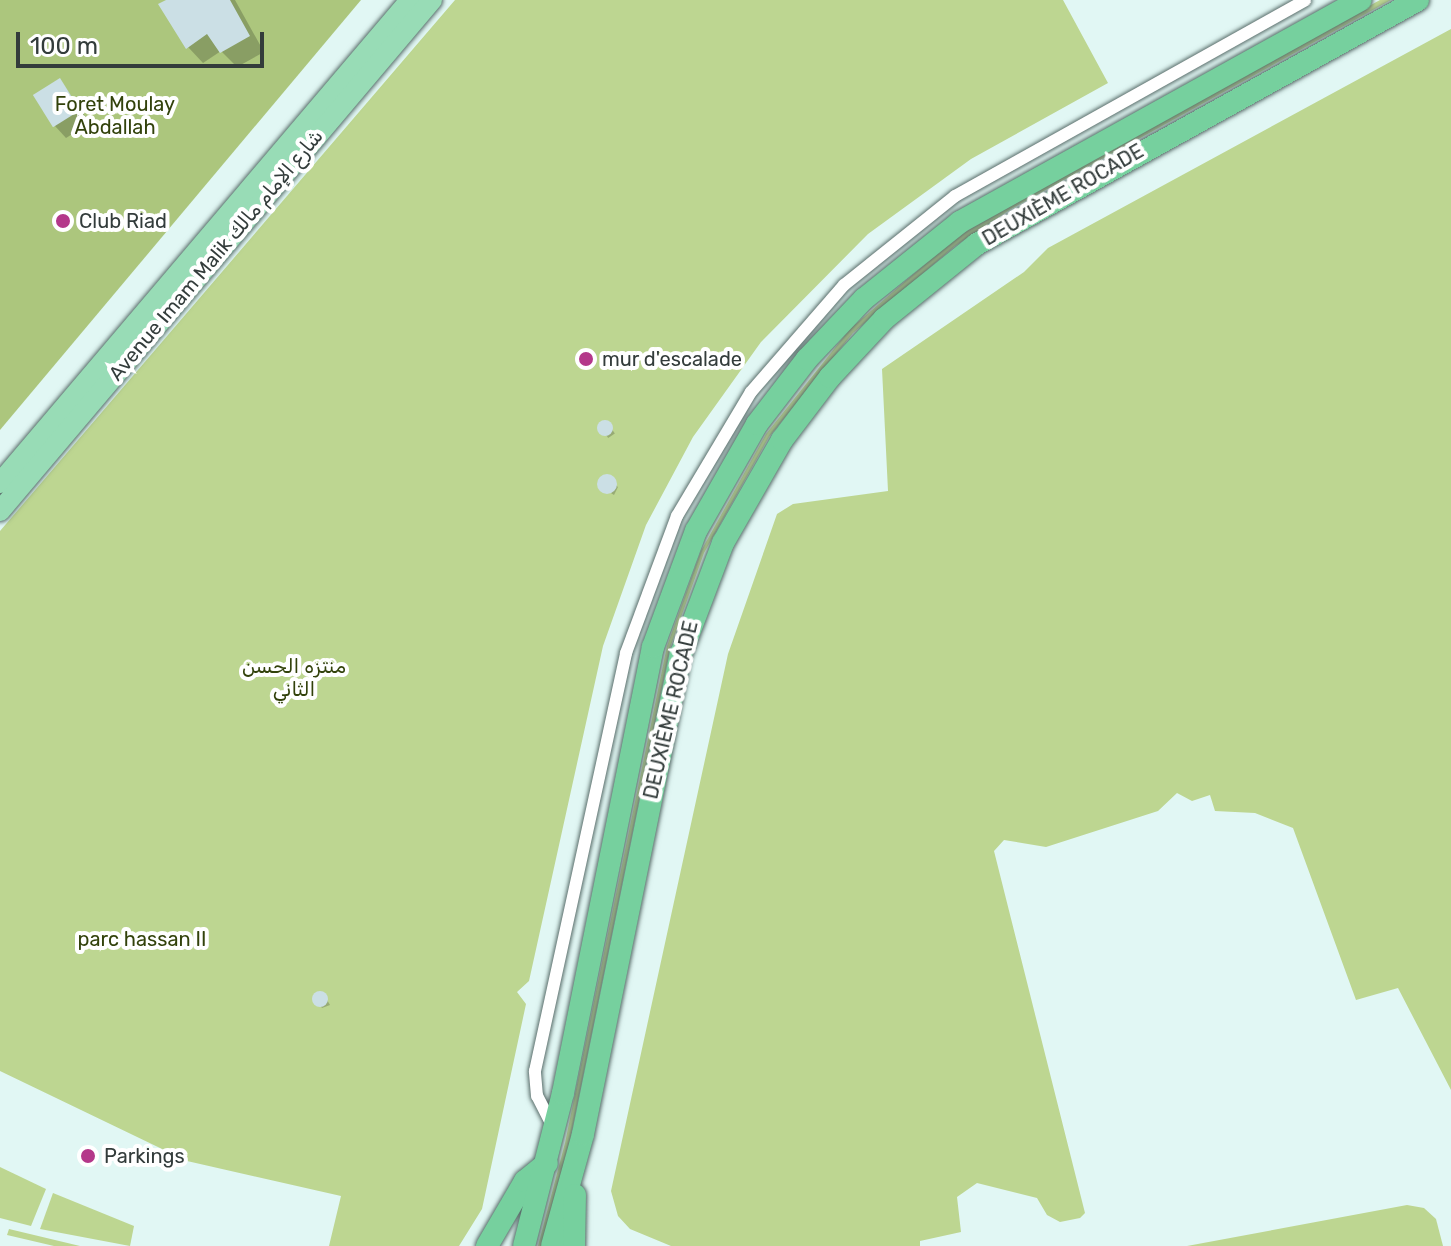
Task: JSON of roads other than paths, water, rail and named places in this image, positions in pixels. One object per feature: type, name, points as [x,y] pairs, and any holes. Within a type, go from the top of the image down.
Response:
[{"type":"highway","name":"DEUXIÈME ROCADE","points":[[524,1246],[555,1130],[653,647],[696,531],[757,424],[807,359],[864,299],[960,222],[1361,0]]},
{"type":"highway","name":"DEUXIÈME ROCADE","points":[[552,1246],[572,1176],[681,654],[734,519],[805,408],[884,319],[977,244],[1418,0]]},
{"type":"highway","points":[[487,1246],[525,1181],[547,1163]]},
{"type":"highway","points":[[572,1176],[574,1246]]},
{"type":"main road","name":"Avenue Imam Malik شارع الإمام مالك","points":[[0,483],[410,0]]},
{"type":"main road","name":"Avenue Imam Malik شارع الإمام مالك","points":[[0,511],[432,0]]},
{"type":"street","points":[[555,1130],[541,1108],[535,1071],[626,653],[677,516],[743,404],[844,285],[955,196],[1305,0]]},
{"type":"place","name":"Club Riad","points":[[63,221]]},
{"type":"place","name":"mur d'escalade","points":[[586,359]]},
{"type":"place","name":"Parkings","points":[[88,1156]]},
{"type":"park label","name":"Foret Moulay Abdallah","points":[[115,116]]},
{"type":"park label","name":"منتزه الحسن الثاني","points":[[294,678]]},
{"type":"park label","name":"parc hassan II","points":[[142,939]]}]
